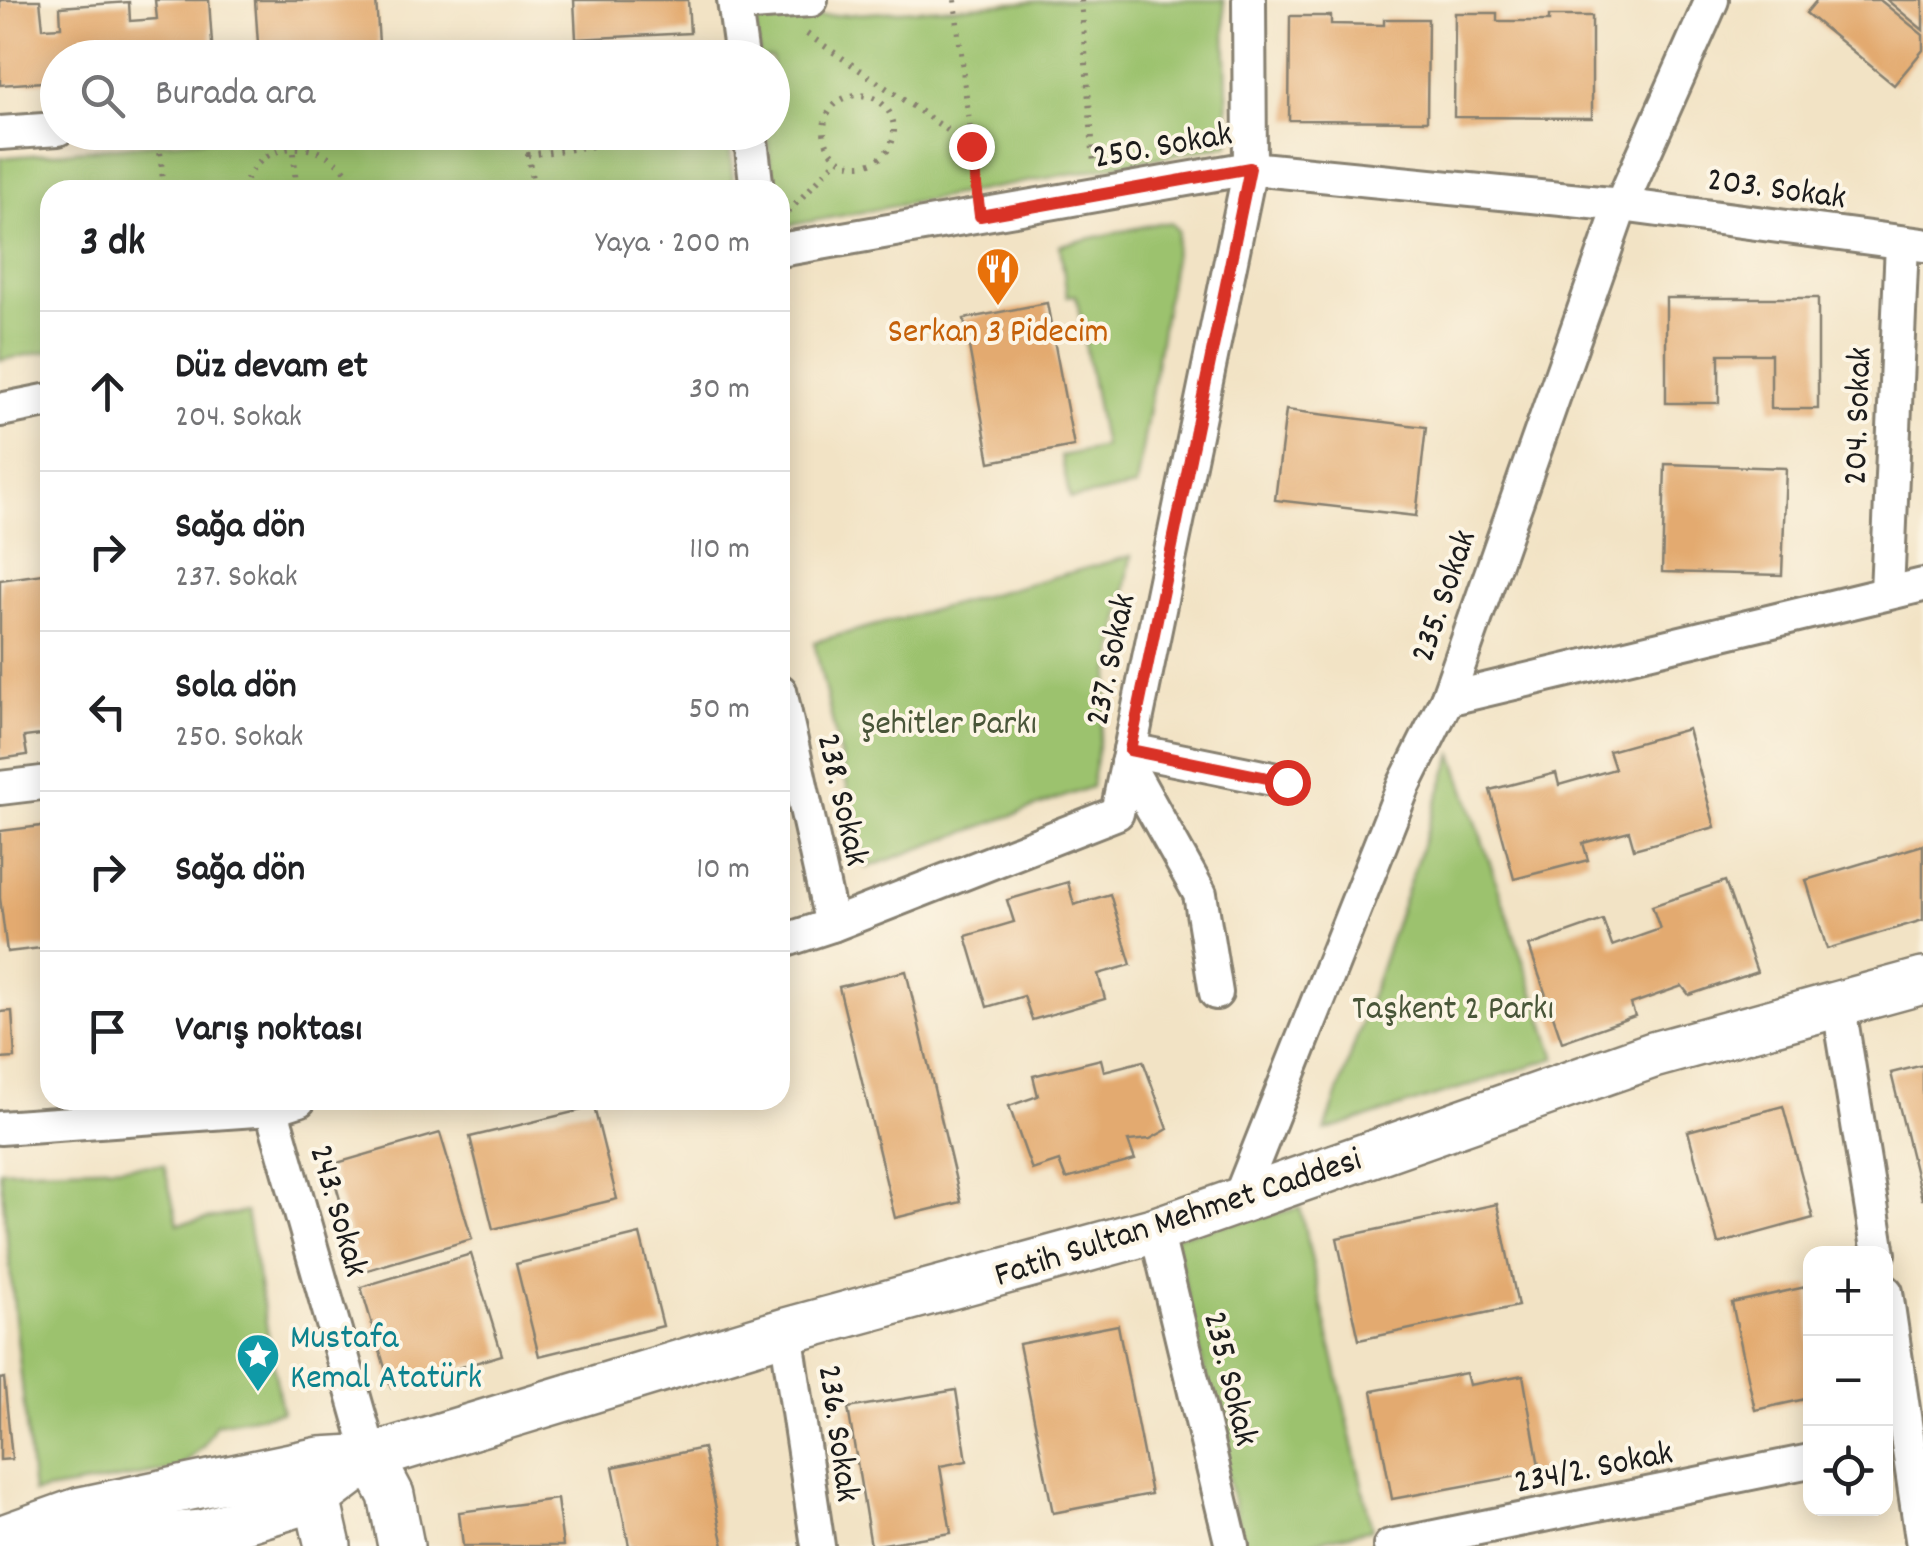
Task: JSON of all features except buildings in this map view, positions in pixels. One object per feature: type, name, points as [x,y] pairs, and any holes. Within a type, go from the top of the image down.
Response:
[{"type":"main road","name":"Fatih Sultan Mehmet Caddesi","points":[[371,1457],[786,1331],[1156,1230],[1653,1056],[1923,981]]},
{"type":"main road","points":[[44,1546],[202,1534],[318,1498],[371,1457]]},
{"type":"main road","points":[[0,1538],[81,1510],[320,1460],[371,1457]]},
{"type":"main road","points":[[371,1457],[391,1494],[400,1546]]},
{"type":"main road","points":[[318,1498],[328,1546]]},
{"type":"street","points":[[743,40],[744,3],[811,0]]},
{"type":"street","name":"237. Sokak","points":[[790,939],[1117,813],[1250,168],[1249,0]]},
{"type":"street","name":"235. Sokak","points":[[1239,1199],[1397,803],[1447,699],[1621,206],[1712,4]]},
{"type":"street","points":[[0,133],[40,130]]},
{"type":"street","points":[[752,150],[755,180]]},
{"type":"street","name":"250. Sokak","points":[[790,248],[1250,168],[1621,206]]},
{"type":"street","name":"203. Sokak","points":[[1621,206],[1912,244]]},
{"type":"street","name":"204. Sokak","points":[[1887,592],[1912,244]]},
{"type":"street","points":[[0,410],[40,402]]},
{"type":"street","points":[[1447,699],[1923,585]]},
{"type":"street","name":"238. Sokak","points":[[790,736],[832,925]]},
{"type":"street","points":[[1129,756],[1287,782]]},
{"type":"street","points":[[1129,756],[1200,894],[1216,993]]},
{"type":"street","points":[[0,788],[40,783]]},
{"type":"street","points":[[1839,1006],[1878,1246]]},
{"type":"street","points":[[0,1128],[202,1110]]},
{"type":"street","name":"243. Sokak","points":[[282,1110],[371,1457]]},
{"type":"street","name":"235. Sokak","points":[[1156,1230],[1232,1546]]},
{"type":"street","name":"236. Sokak","points":[[786,1331],[818,1546]]},
{"type":"street","points":[[1889,1336],[1897,1442],[1922,1546]]},
{"type":"street","name":"234/2. Sokak","points":[[1390,1546],[1803,1462]]},
{"type":"path","points":[[955,0],[980,216]]},
{"type":"path","points":[[1082,0],[1097,195]]},
{"type":"path","points":[[744,3],[971,146]]},
{"type":"path","points":[[876,99],[886,89]]},
{"type":"path","points":[[852,96],[876,99],[893,123],[892,143],[886,154],[864,165],[852,165],[838,158],[824,138],[828,114],[836,104],[852,96]]},
{"type":"path","points":[[160,150],[163,180]]},
{"type":"path","points":[[249,180],[257,165],[274,152],[284,150]]},
{"type":"path","points":[[294,150],[296,180]]},
{"type":"path","points":[[316,150],[330,155],[346,168],[352,180]]},
{"type":"path","points":[[532,180],[528,156],[570,150]]},
{"type":"path","points":[[790,209],[838,158]]},
{"type":"green space","points":[[1061,0],[1224,0],[1229,145],[790,225],[790,180],[772,180],[769,150],[790,150],[790,40],[757,40],[755,21]]},
{"type":"green space","points":[[86,150],[730,150],[733,180],[40,180],[40,353],[0,360],[0,158]]},
{"type":"green space","points":[[1171,223],[1178,231],[1136,487],[1070,499],[1061,456],[1104,447],[1076,295],[1067,296],[1060,245]]},
{"type":"green space","name":"Şehitler Parkı","points":[[1131,556],[1091,787],[866,868],[814,642]]},
{"type":"green space","name":"Taşkent 2 Parkı","points":[[1453,754],[1556,1058],[1325,1131]]},
{"type":"green space","points":[[164,1165],[178,1224],[246,1212],[282,1412],[216,1424],[204,1445],[179,1469],[33,1493],[0,1170]]},
{"type":"green space","points":[[1300,1208],[1372,1529],[1295,1546],[1243,1546],[1174,1236]]},
{"type":"place","name":"Serkan 3 Pidecim","points":[[998,307]]},
{"type":"place","name":"Mustafa Kemal Atatürk","points":[[258,1393]]},
{"type":"route","points":[[971,146],[980,216],[1250,168],[1130,750],[1287,782]]}]
